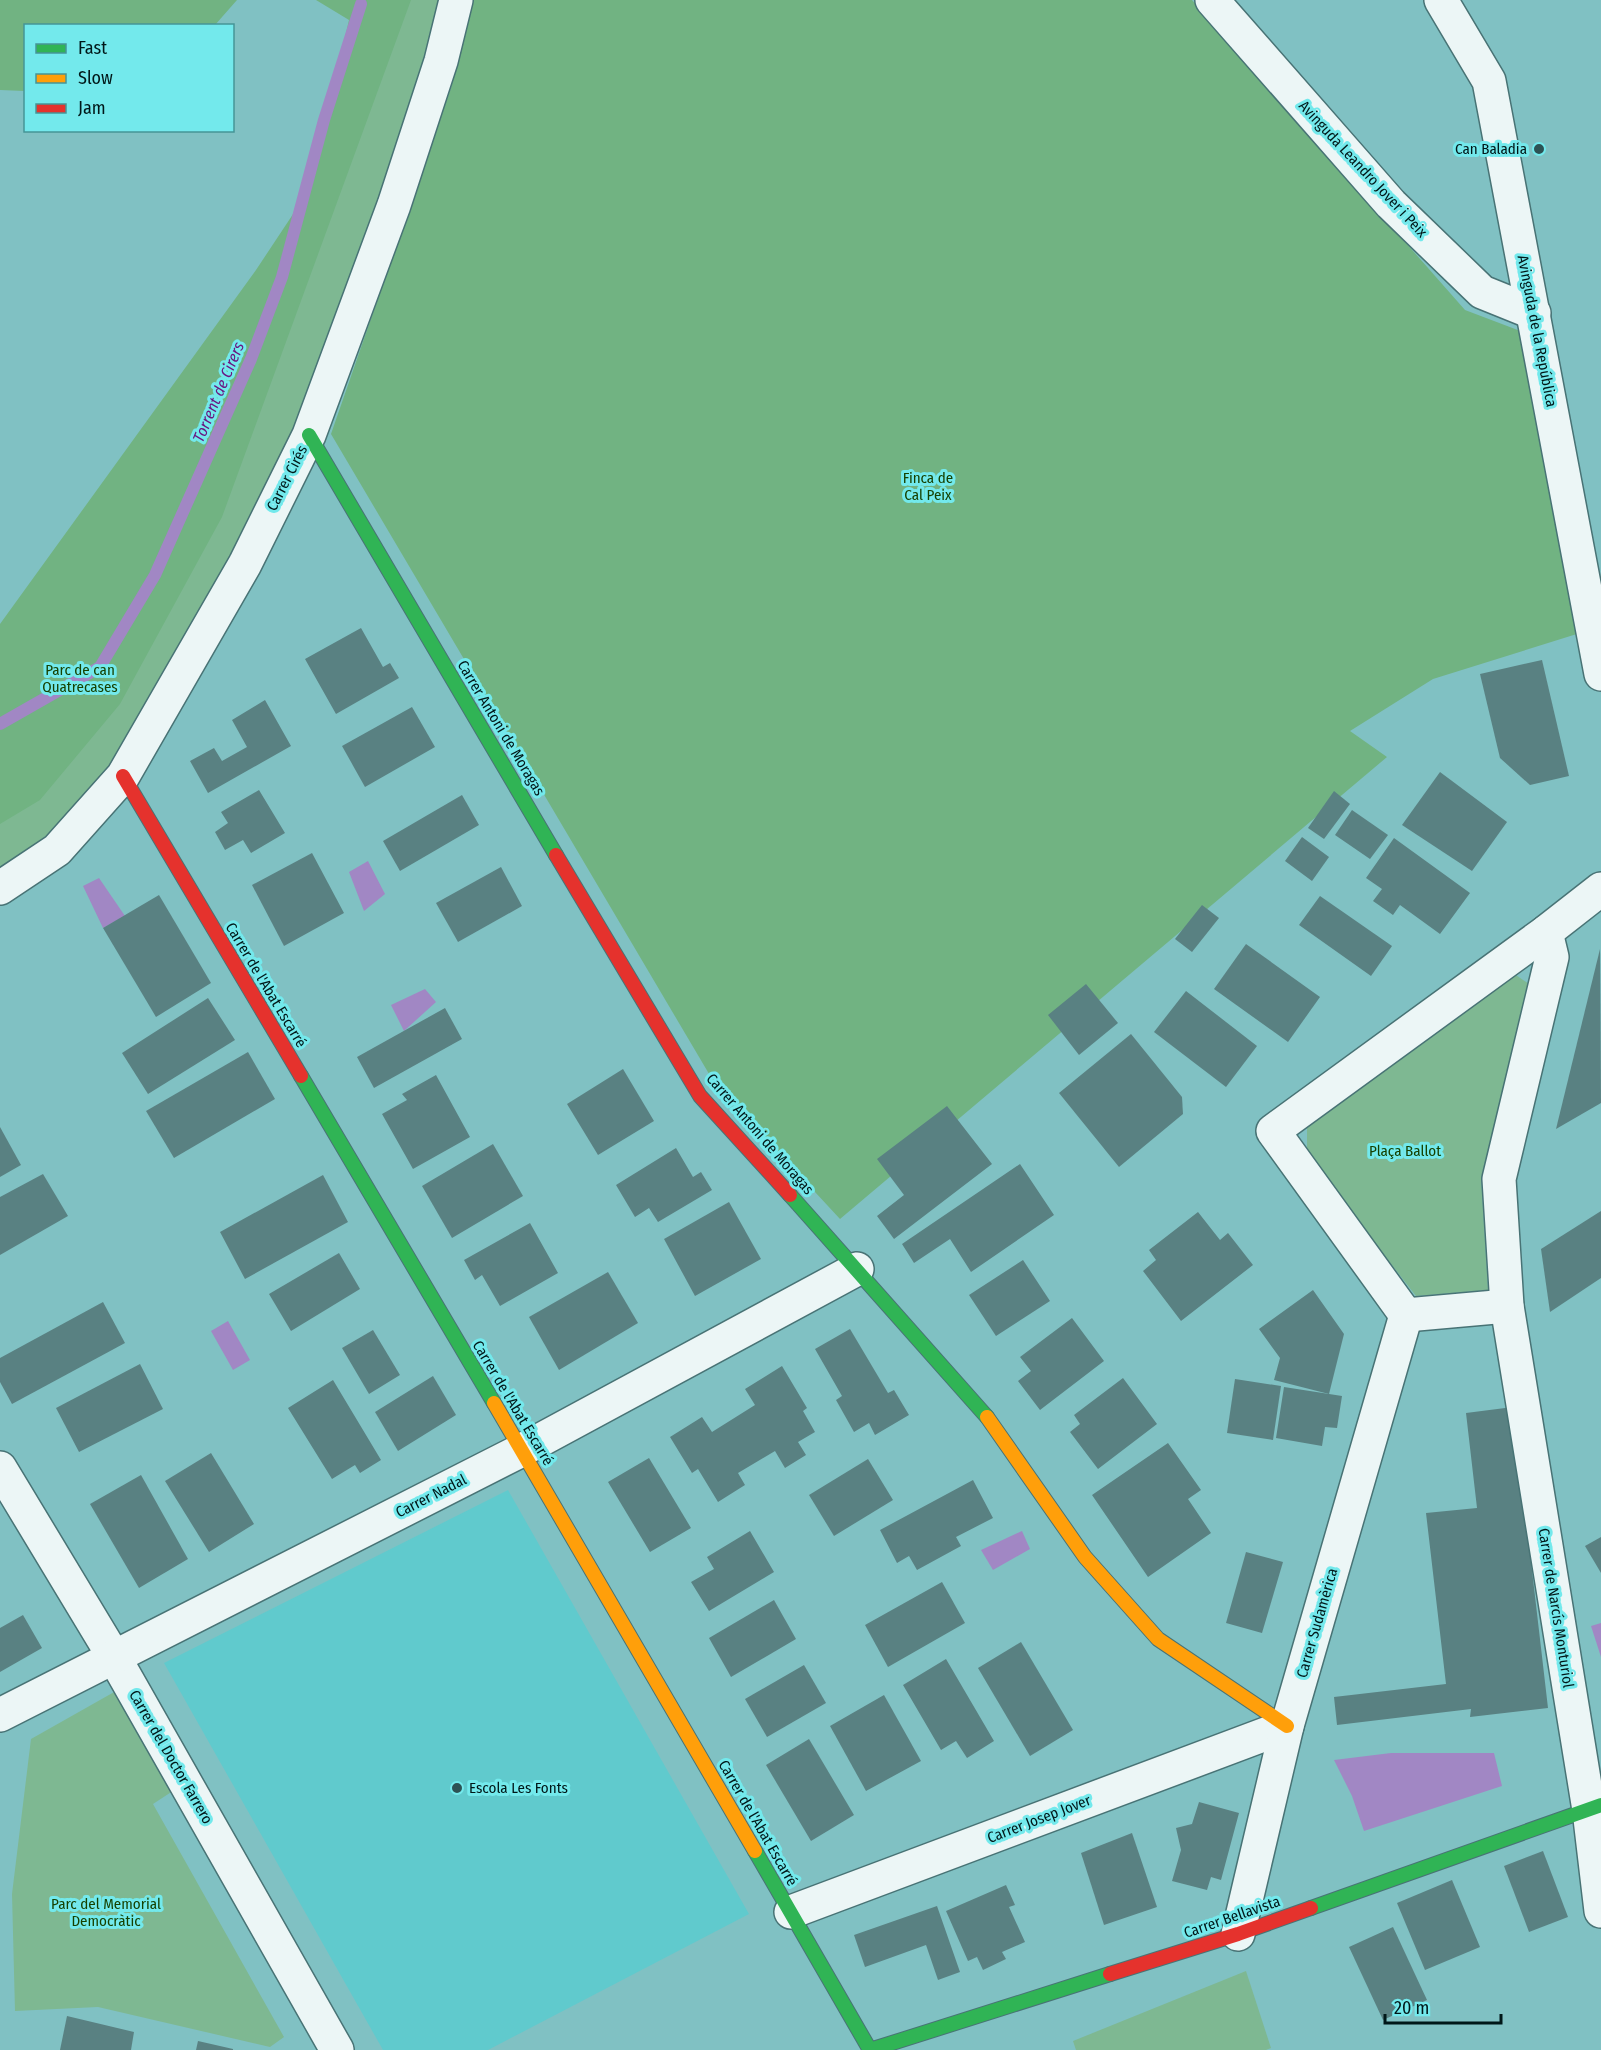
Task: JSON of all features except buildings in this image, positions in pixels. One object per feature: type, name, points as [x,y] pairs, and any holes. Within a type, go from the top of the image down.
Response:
[{"type":"street","name":"Carrer Cirés","points":[[0,888],[57,850],[123,776],[245,564],[309,435],[394,205],[441,61],[456,0]]},
{"type":"street","name":"Avinguda Leandro Jover i Peix","points":[[1212,0],[1391,204],[1482,292],[1534,313]]},
{"type":"street","name":"Avinguda de la República","points":[[1441,0],[1489,81],[1601,674]]},
{"type":"street","name":"Carrer Antoni de Moragas","points":[[309,435],[700,1096],[857,1269],[995,1427],[1085,1557],[1158,1639],[1287,1726]]},
{"type":"street","name":"Carrer de l'Abat Escarré","points":[[123,776],[522,1450],[870,2050]]},
{"type":"street","points":[[1546,932],[1552,957],[1499,1179],[1507,1306],[1406,1315],[1274,1131],[1546,932],[1601,889]]},
{"type":"street","name":"Carrer Nadal","points":[[0,1715],[522,1450],[857,1269]]},
{"type":"street","name":"Carrer de Narcís Monturiol","points":[[1507,1306],[1595,1808],[1601,1911]]},
{"type":"street","name":"Carrer Sudamèrica","points":[[1238,1934],[1287,1726],[1406,1315]]},
{"type":"street","name":"Carrer del Doctor Farrero","points":[[0,1468],[114,1657],[337,2050]]},
{"type":"street","name":"Carrer Josep Jover","points":[[791,1912],[1287,1726]]},
{"type":"street","name":"Carrer Bellavista","points":[[870,2050],[1238,1934],[1595,1808]]},
{"type":"shaded area","points":[[368,861],[385,894],[364,911],[349,872]]},
{"type":"shaded area","points":[[99,878],[125,916],[103,928],[83,886]]},
{"type":"shaded area","points":[[425,989],[436,1002],[404,1031],[391,1005]]},
{"type":"shaded area","points":[[228,1321],[250,1360],[233,1370],[211,1331]]},
{"type":"shaded area","name":"Escola Les Fonts","points":[[508,1490],[749,1914],[488,2050],[383,2050],[164,1663]]},
{"type":"shaded area","points":[[1022,1531],[1030,1549],[993,1570],[981,1550]]},
{"type":"shaded area","points":[[1601,1623],[1601,1657],[1591,1626]]},
{"type":"shaded area","points":[[1391,1753],[1494,1753],[1502,1786],[1364,1831],[1352,1796],[1334,1760]]},
{"type":"green space","points":[[0,0],[237,0],[216,24],[24,24],[24,91],[0,90]]},
{"type":"green space","points":[[316,0],[411,0],[222,517],[120,704],[40,800],[0,824],[0,624],[256,270],[311,187],[349,20]]},
{"type":"green space","name":"Parc de can Quatrecases","points":[[383,0],[449,0],[299,442],[117,774],[0,879],[0,648],[327,183]]},
{"type":"green space","name":"Finca de Cal Peix","points":[[473,0],[1192,0],[1465,310],[1523,332],[1580,633],[1433,679],[1350,731],[1387,757],[840,1219],[715,1084],[331,434],[451,88]]},
{"type":"green space","name":"Plaça Ballot","points":[[1510,971],[1529,984],[1481,1178],[1488,1290],[1416,1296],[1307,1156],[1307,1124]]},
{"type":"green space","name":"Parc del Memorial Democràtic","points":[[123,1687],[179,1787],[153,1804],[284,2037],[270,2047],[98,2007],[15,2011],[12,1894],[31,1739]]},
{"type":"green space","points":[[1246,1971],[1271,2048],[1266,2050],[1076,2050],[1073,2041]]},
{"type":"waterway","name":"Torrent de Cirers","points":[[0,724],[100,667],[155,575],[251,359],[282,277],[324,120],[361,4]]},
{"type":"traffic: fast","points":[[309,435],[556,855]]},
{"type":"traffic: fast","points":[[301,1076],[494,1403]]},
{"type":"traffic: fast","points":[[790,1195],[987,1417]]},
{"type":"traffic: fast","points":[[1311,1908],[1601,1805]]},
{"type":"traffic: fast","points":[[755,1851],[870,2050],[1110,1974]]},
{"type":"traffic: slow","points":[[494,1403],[755,1851]]},
{"type":"traffic: slow","points":[[987,1417],[1085,1557],[1158,1639],[1287,1726]]},
{"type":"traffic: jam","points":[[123,776],[301,1076]]},
{"type":"traffic: jam","points":[[556,855],[700,1096],[790,1195]]},
{"type":"traffic: jam","points":[[1110,1974],[1238,1934],[1311,1908]]},
{"type":"place","name":"Can Baladia","points":[[1539,149]]},
{"type":"place","name":"Escola Les Fonts","points":[[457,1788]]}]
